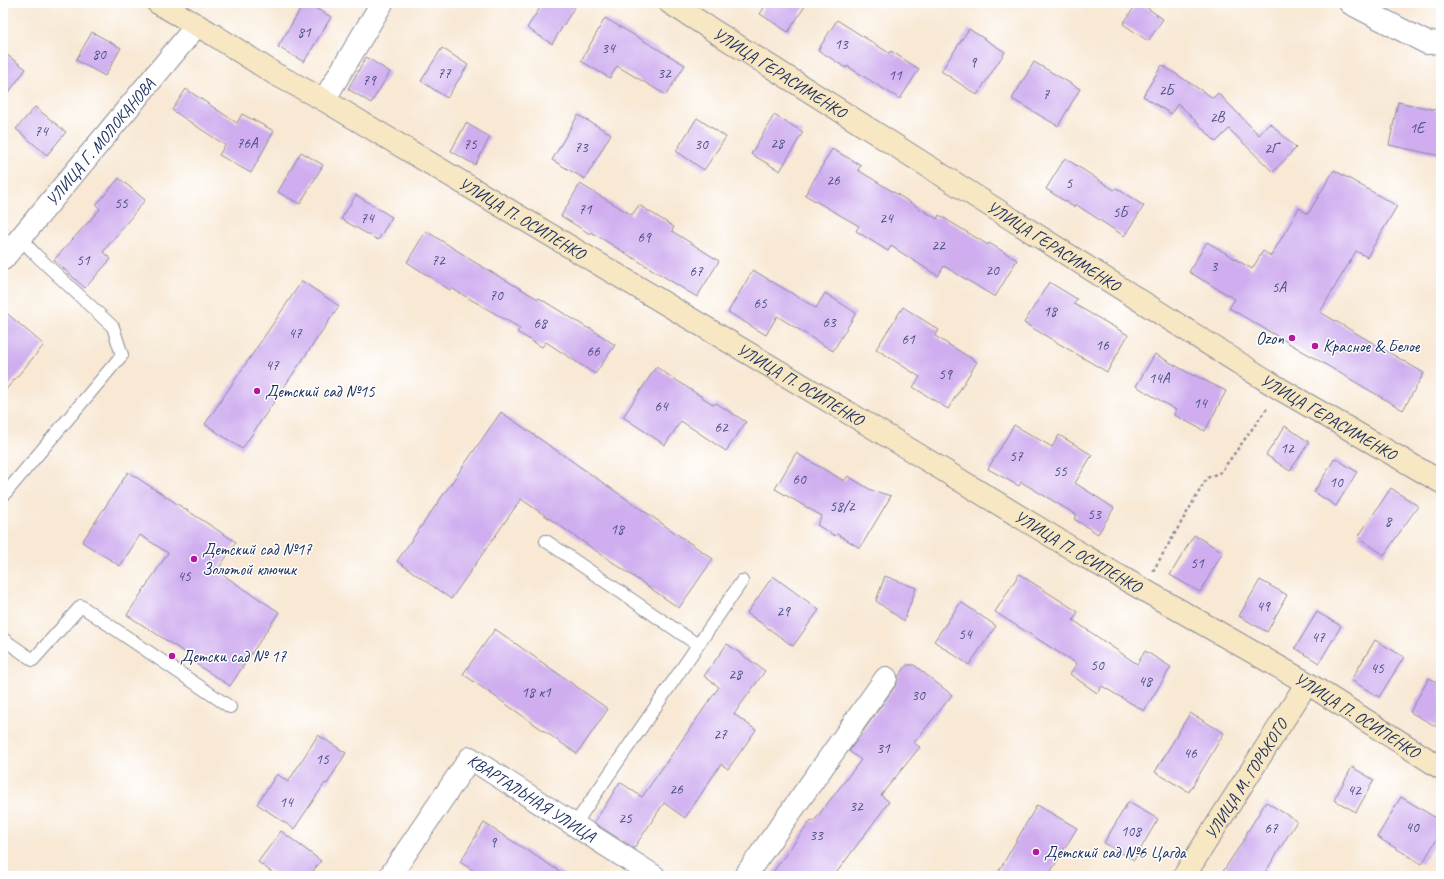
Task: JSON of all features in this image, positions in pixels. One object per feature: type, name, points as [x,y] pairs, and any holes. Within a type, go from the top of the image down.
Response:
[{"type":"main road","name":"УЛИЦА П. ОСИПЕНКО","points":[[158,3],[197,25],[275,74],[324,100],[906,447],[1086,557],[1307,683],[1441,768]]},
{"type":"main road","name":"УЛИЦА ГЕРАСИМЕНКО","points":[[670,3],[1280,390],[1441,482]]},
{"type":"main road","name":"УЛИЦА М. ГОРЬКОГО","points":[[1184,876],[1307,683]]},
{"type":"street","points":[[324,100],[382,3]]},
{"type":"street","points":[[1350,3],[1427,44],[1441,42]]},
{"type":"street","name":"УЛИЦА Г. МОЛОКАНОВА","points":[[3,259],[197,25]]},
{"type":"street","points":[[745,876],[886,678]]},
{"type":"street","name":"КВАРТАЛЬНАЯ УЛИЦА","points":[[390,876],[470,758],[654,876]]},
{"type":"lane","points":[[3,496],[122,355],[113,327],[36,255],[21,238]]},
{"type":"lane","points":[[546,542],[698,645]]},
{"type":"lane","points":[[575,824],[742,581]]},
{"type":"lane","points":[[3,639],[33,660],[81,606],[230,707]]},
{"type":"path","points":[[1144,589],[1207,478],[1221,472],[1280,390]]},
{"type":"building","points":[[304,3],[331,17],[304,62],[278,47]]},
{"type":"building","points":[[543,3],[577,3],[552,44],[527,28]]},
{"type":"building","points":[[767,3],[807,3],[788,32],[760,14]]},
{"type":"building","points":[[1137,3],[1140,3],[1163,19],[1148,41],[1123,24]]},
{"type":"building","points":[[605,18],[685,65],[666,95],[617,66],[610,78],[581,61]]},
{"type":"building","points":[[837,20],[889,53],[891,51],[919,69],[900,99],[818,50]]},
{"type":"building","points":[[969,29],[1005,52],[977,95],[941,71]]},
{"type":"building","points":[[92,32],[121,48],[105,76],[76,60]]},
{"type":"building","points":[[442,48],[468,65],[447,98],[421,81]]},
{"type":"building","points":[[3,52],[26,69],[3,100]]},
{"type":"building","points":[[366,57],[390,72],[371,103],[348,89]]},
{"type":"building","points":[[1034,62],[1080,89],[1058,126],[1012,99]]},
{"type":"building","points":[[1162,65],[1213,98],[1218,93],[1259,135],[1270,123],[1296,148],[1273,172],[1229,129],[1216,142],[1178,103],[1171,114],[1143,96]]},
{"type":"building","points":[[186,89],[237,123],[242,114],[274,131],[251,173],[219,155],[225,145],[172,110]]},
{"type":"building","points":[[1398,102],[1441,111],[1441,156],[1389,145]]},
{"type":"building","points":[[35,107],[66,132],[47,155],[16,129]]},
{"type":"building","points":[[578,115],[611,134],[585,179],[552,160]]},
{"type":"building","points":[[774,115],[803,132],[780,171],[751,154]]},
{"type":"building","points":[[697,118],[726,137],[704,170],[676,151]]},
{"type":"building","points":[[466,123],[490,137],[475,165],[451,151]]},
{"type":"building","points":[[832,149],[861,165],[858,170],[937,219],[939,215],[988,245],[989,243],[1017,260],[995,297],[944,266],[938,276],[891,246],[888,251],[856,231],[859,226],[805,195]]},
{"type":"building","points":[[301,152],[323,165],[300,204],[278,192]]},
{"type":"building","points":[[1065,158],[1114,190],[1116,188],[1144,206],[1124,236],[1075,204],[1074,207],[1046,189]]},
{"type":"building","points":[[1334,170],[1397,206],[1367,257],[1356,251],[1320,312],[1424,373],[1403,410],[1229,308],[1235,299],[1189,272],[1207,242],[1252,269],[1263,251],[1271,256],[1299,208],[1308,214]]},
{"type":"building","points":[[119,178],[145,200],[103,252],[111,259],[85,288],[54,260],[100,209],[96,205]]},
{"type":"building","points":[[580,184],[632,215],[639,205],[674,227],[672,231],[719,261],[697,297],[591,232],[590,234],[561,216]]},
{"type":"building","points":[[356,195],[392,217],[378,240],[341,219]]},
{"type":"building","points":[[426,231],[469,259],[538,299],[539,298],[589,329],[590,328],[615,345],[595,374],[546,342],[542,347],[517,332],[520,328],[451,288],[450,290],[407,262]]},
{"type":"building","points":[[753,270],[816,308],[825,293],[856,313],[833,351],[777,316],[766,335],[728,312]]},
{"type":"building","name":"Детский сад №15","points":[[302,281],[339,306],[242,449],[205,424]]},
{"type":"building","points":[[1049,282],[1077,299],[1074,304],[1128,335],[1107,372],[1024,323]]},
{"type":"building","points":[[903,307],[939,330],[935,336],[977,362],[948,409],[913,387],[920,377],[876,349]]},
{"type":"building","points":[[3,310],[44,345],[3,393]]},
{"type":"building","points":[[1155,354],[1194,376],[1226,391],[1205,431],[1174,415],[1176,410],[1136,386]]},
{"type":"building","points":[[656,367],[714,405],[716,403],[746,422],[726,451],[681,421],[665,445],[623,417]]},
{"type":"building","points":[[501,412],[713,559],[679,608],[521,499],[451,599],[397,561]]},
{"type":"building","points":[[1014,425],[1052,447],[1059,435],[1092,455],[1075,483],[1114,508],[1098,534],[1074,519],[1077,515],[1021,482],[1019,486],[988,469]]},
{"type":"building","points":[[1285,426],[1309,442],[1290,471],[1266,455]]},
{"type":"building","points":[[796,453],[844,481],[848,476],[871,490],[891,496],[860,548],[837,534],[835,536],[817,525],[822,516],[775,489]]},
{"type":"building","points":[[1335,458],[1357,472],[1336,506],[1314,492]]},
{"type":"building","name":"Детский сад №17 Золотой ключик","points":[[128,472],[236,542],[217,571],[279,612],[230,686],[187,658],[189,655],[127,615],[168,553],[140,535],[120,566],[82,542]]},
{"type":"building","points":[[1391,488],[1418,506],[1384,555],[1358,537]]},
{"type":"building","points":[[1194,535],[1223,552],[1200,592],[1170,575]]},
{"type":"building","points":[[1019,574],[1078,612],[1073,620],[1137,664],[1145,651],[1171,667],[1144,711],[1102,686],[1097,693],[1070,674],[1077,664],[995,612]]},
{"type":"building","points":[[773,576],[819,610],[793,646],[747,613]]},
{"type":"building","points":[[885,576],[916,588],[904,621],[876,601]]},
{"type":"building","points":[[1260,580],[1287,595],[1267,632],[1239,616]]},
{"type":"building","points":[[961,602],[996,626],[969,665],[934,641]]},
{"type":"building","points":[[1317,612],[1341,626],[1319,663],[1295,648]]},
{"type":"building","points":[[495,629],[608,709],[577,754],[463,674]]},
{"type":"building","points":[[1375,640],[1404,657],[1379,697],[1351,680]]},
{"type":"building","points":[[727,644],[765,671],[734,714],[756,730],[728,769],[721,764],[685,818],[664,803],[634,848],[594,823],[620,782],[642,797],[719,687],[704,676]]},
{"type":"building","points":[[907,665],[914,665],[952,695],[914,743],[920,747],[881,795],[889,802],[834,876],[770,876],[811,820],[814,821],[861,760],[849,751],[896,685],[898,677]]},
{"type":"building","points":[[1429,678],[1441,684],[1441,729],[1410,712]]},
{"type":"building","points":[[1190,713],[1224,733],[1189,792],[1155,772]]},
{"type":"building","points":[[318,735],[346,753],[327,784],[325,783],[294,829],[257,804],[277,774],[288,782]]},
{"type":"building","points":[[1352,767],[1374,780],[1356,812],[1334,800]]},
{"type":"building","points":[[1401,797],[1441,821],[1441,832],[1422,864],[1377,837]]},
{"type":"building","points":[[1128,802],[1158,819],[1134,860],[1104,843]]},
{"type":"building","points":[[1266,802],[1297,821],[1263,876],[1220,876],[1247,835],[1246,834]]},
{"type":"building","name":"Детский сад №6 Цагда","points":[[1037,805],[1077,828],[1048,876],[996,876]]},
{"type":"building","points":[[484,823],[567,876],[482,876],[460,862]]},
{"type":"building","points":[[281,831],[321,861],[309,876],[277,876],[258,862]]},
{"type":"place","name":"Ozon","points":[[1292,338]]},
{"type":"place","name":"Красное & Белое","points":[[1315,346]]},
{"type":"place","name":"Детский сад №15","points":[[257,391]]},
{"type":"place","name":"Детский сад №17 Золотой ключик","points":[[194,559]]},
{"type":"place","name":"Детски сад № 17","points":[[172,656]]},
{"type":"place","name":"Детский сад №6 Цагда","points":[[1036,852]]}]
